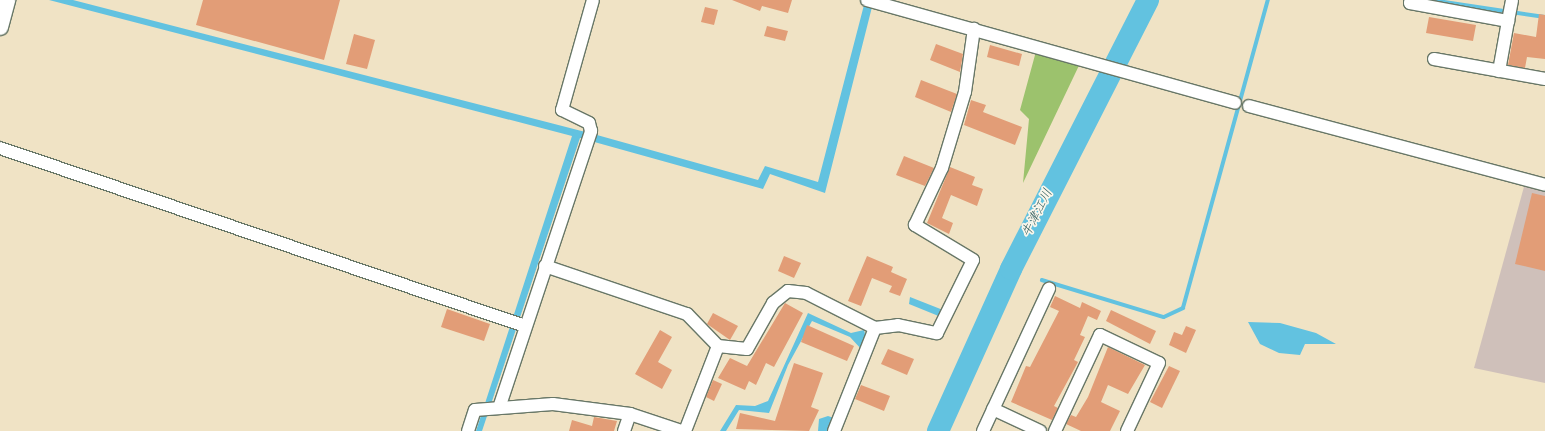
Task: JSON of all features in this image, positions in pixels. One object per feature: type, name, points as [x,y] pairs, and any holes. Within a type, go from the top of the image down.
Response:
[{"type":"street","points":[[0,27],[7,0]]},
{"type":"street","points":[[497,406],[591,131],[589,123],[562,110],[593,0]]},
{"type":"street","points":[[867,0],[883,2],[1235,103]]},
{"type":"street","points":[[1411,1],[1508,21]]},
{"type":"street","points":[[1499,71],[1512,4]]},
{"type":"street","points":[[545,266],[686,314],[718,346],[746,349],[773,303],[788,291],[806,293],[875,328],[898,325],[937,333],[972,260],[915,225],[942,168],[965,92],[974,29]]},
{"type":"street","points":[[1434,59],[1545,79]]},
{"type":"street","points":[[1249,106],[1545,185]]},
{"type":"street","points":[[0,148],[525,326]]},
{"type":"street","points":[[983,431],[1049,289]]},
{"type":"street","points":[[834,431],[875,328]]},
{"type":"street","points":[[1055,431],[1100,335],[1159,363],[1127,431]]},
{"type":"street","points":[[685,431],[718,346]]},
{"type":"street","points":[[468,431],[475,410],[481,408],[553,404],[630,414],[681,431]]},
{"type":"street","points":[[993,409],[1040,431]]},
{"type":"street","points":[[624,431],[630,414]]},
{"type":"shaded area","points":[[1527,176],[1545,181],[1545,383],[1474,368]]},
{"type":"green space","points":[[1038,44],[1084,55],[1023,183],[1029,119],[1020,110]]},
{"type":"water","points":[[49,0],[73,0],[597,135],[758,180],[765,166],[818,182],[864,5],[872,7],[825,193],[770,174],[763,189],[580,138],[482,431],[476,431],[572,136]]},
{"type":"water","points":[[910,297],[943,310],[941,317],[909,304]]},
{"type":"water","points":[[808,313],[851,333],[864,330],[866,338],[862,350],[850,337],[812,321],[788,365],[769,413],[739,410],[726,431],[720,431],[736,405],[755,406],[768,401]]},
{"type":"water","points":[[1248,322],[1280,323],[1316,333],[1336,344],[1305,344],[1300,355],[1279,353],[1260,344]]},
{"type":"water","points":[[828,416],[834,418],[828,431],[818,431],[819,419]]},
{"type":"building","points":[[203,0],[340,0],[324,60],[196,25]]},
{"type":"building","points":[[732,0],[792,0],[788,13],[762,6],[760,11]]},
{"type":"building","points":[[705,7],[718,10],[714,25],[701,22]]},
{"type":"building","points":[[1539,14],[1545,15],[1545,59],[1527,57],[1525,68],[1508,65],[1514,33],[1536,37]]},
{"type":"building","points":[[1429,17],[1476,25],[1473,41],[1426,33]]},
{"type":"building","points":[[767,26],[788,31],[785,41],[764,36]]},
{"type":"building","points":[[354,34],[375,40],[367,69],[346,64]]},
{"type":"building","points":[[936,44],[963,54],[960,72],[930,60]]},
{"type":"building","points":[[990,45],[1022,54],[1019,66],[987,57]]},
{"type":"building","points":[[921,80],[957,94],[951,112],[915,97]]},
{"type":"building","points":[[971,100],[986,105],[983,112],[1022,127],[1015,145],[964,125]]},
{"type":"building","points":[[904,156],[934,168],[925,186],[896,175]]},
{"type":"building","points":[[950,167],[975,177],[972,185],[983,189],[977,206],[951,195],[942,218],[953,223],[949,234],[927,223]]},
{"type":"building","points":[[1532,193],[1545,196],[1545,271],[1515,264]]},
{"type":"building","points":[[784,256],[801,263],[794,278],[778,271]]},
{"type":"building","points":[[867,256],[893,267],[891,272],[907,279],[900,296],[889,292],[892,286],[872,278],[861,306],[848,301]]},
{"type":"building","points":[[1055,296],[1080,308],[1082,302],[1101,311],[1097,320],[1088,316],[1080,335],[1085,337],[1074,360],[1078,362],[1054,406],[1058,408],[1052,420],[1011,402],[1026,366],[1030,367],[1059,311],[1050,307]]},
{"type":"building","points":[[785,303],[803,313],[774,367],[766,363],[756,385],[749,381],[745,390],[718,378],[730,358],[747,366]]},
{"type":"building","points":[[447,309],[490,324],[484,341],[441,327]]},
{"type":"building","points":[[1111,310],[1156,331],[1150,344],[1106,321]]},
{"type":"building","points":[[713,313],[738,326],[730,340],[707,324]]},
{"type":"building","points":[[807,325],[854,346],[847,361],[801,342]]},
{"type":"building","points":[[1186,326],[1196,330],[1186,353],[1169,345],[1174,332],[1182,335]]},
{"type":"building","points":[[660,330],[672,337],[658,362],[672,370],[662,389],[635,374]]},
{"type":"building","points":[[1108,347],[1145,365],[1128,394],[1108,385],[1101,402],[1120,411],[1110,431],[1081,431],[1066,424],[1071,415],[1076,417],[1088,397]]},
{"type":"building","points":[[888,349],[914,359],[907,375],[881,364]]},
{"type":"building","points":[[794,363],[823,373],[811,407],[819,410],[809,431],[736,429],[740,413],[775,421]]},
{"type":"building","points":[[1169,366],[1180,371],[1162,408],[1150,402]]},
{"type":"building","points":[[713,380],[722,384],[714,401],[706,397]]},
{"type":"building","points":[[861,385],[890,396],[884,411],[855,399]]},
{"type":"building","points":[[594,417],[617,421],[614,431],[569,431],[572,420],[592,426]]},
{"type":"waterway","name":"牛津江川","points":[[938,431],[1011,269],[1148,0]]},
{"type":"waterway","points":[[1042,280],[1164,317],[1183,308],[1268,0]]},
{"type":"waterway","points":[[1431,0],[1545,17]]}]
